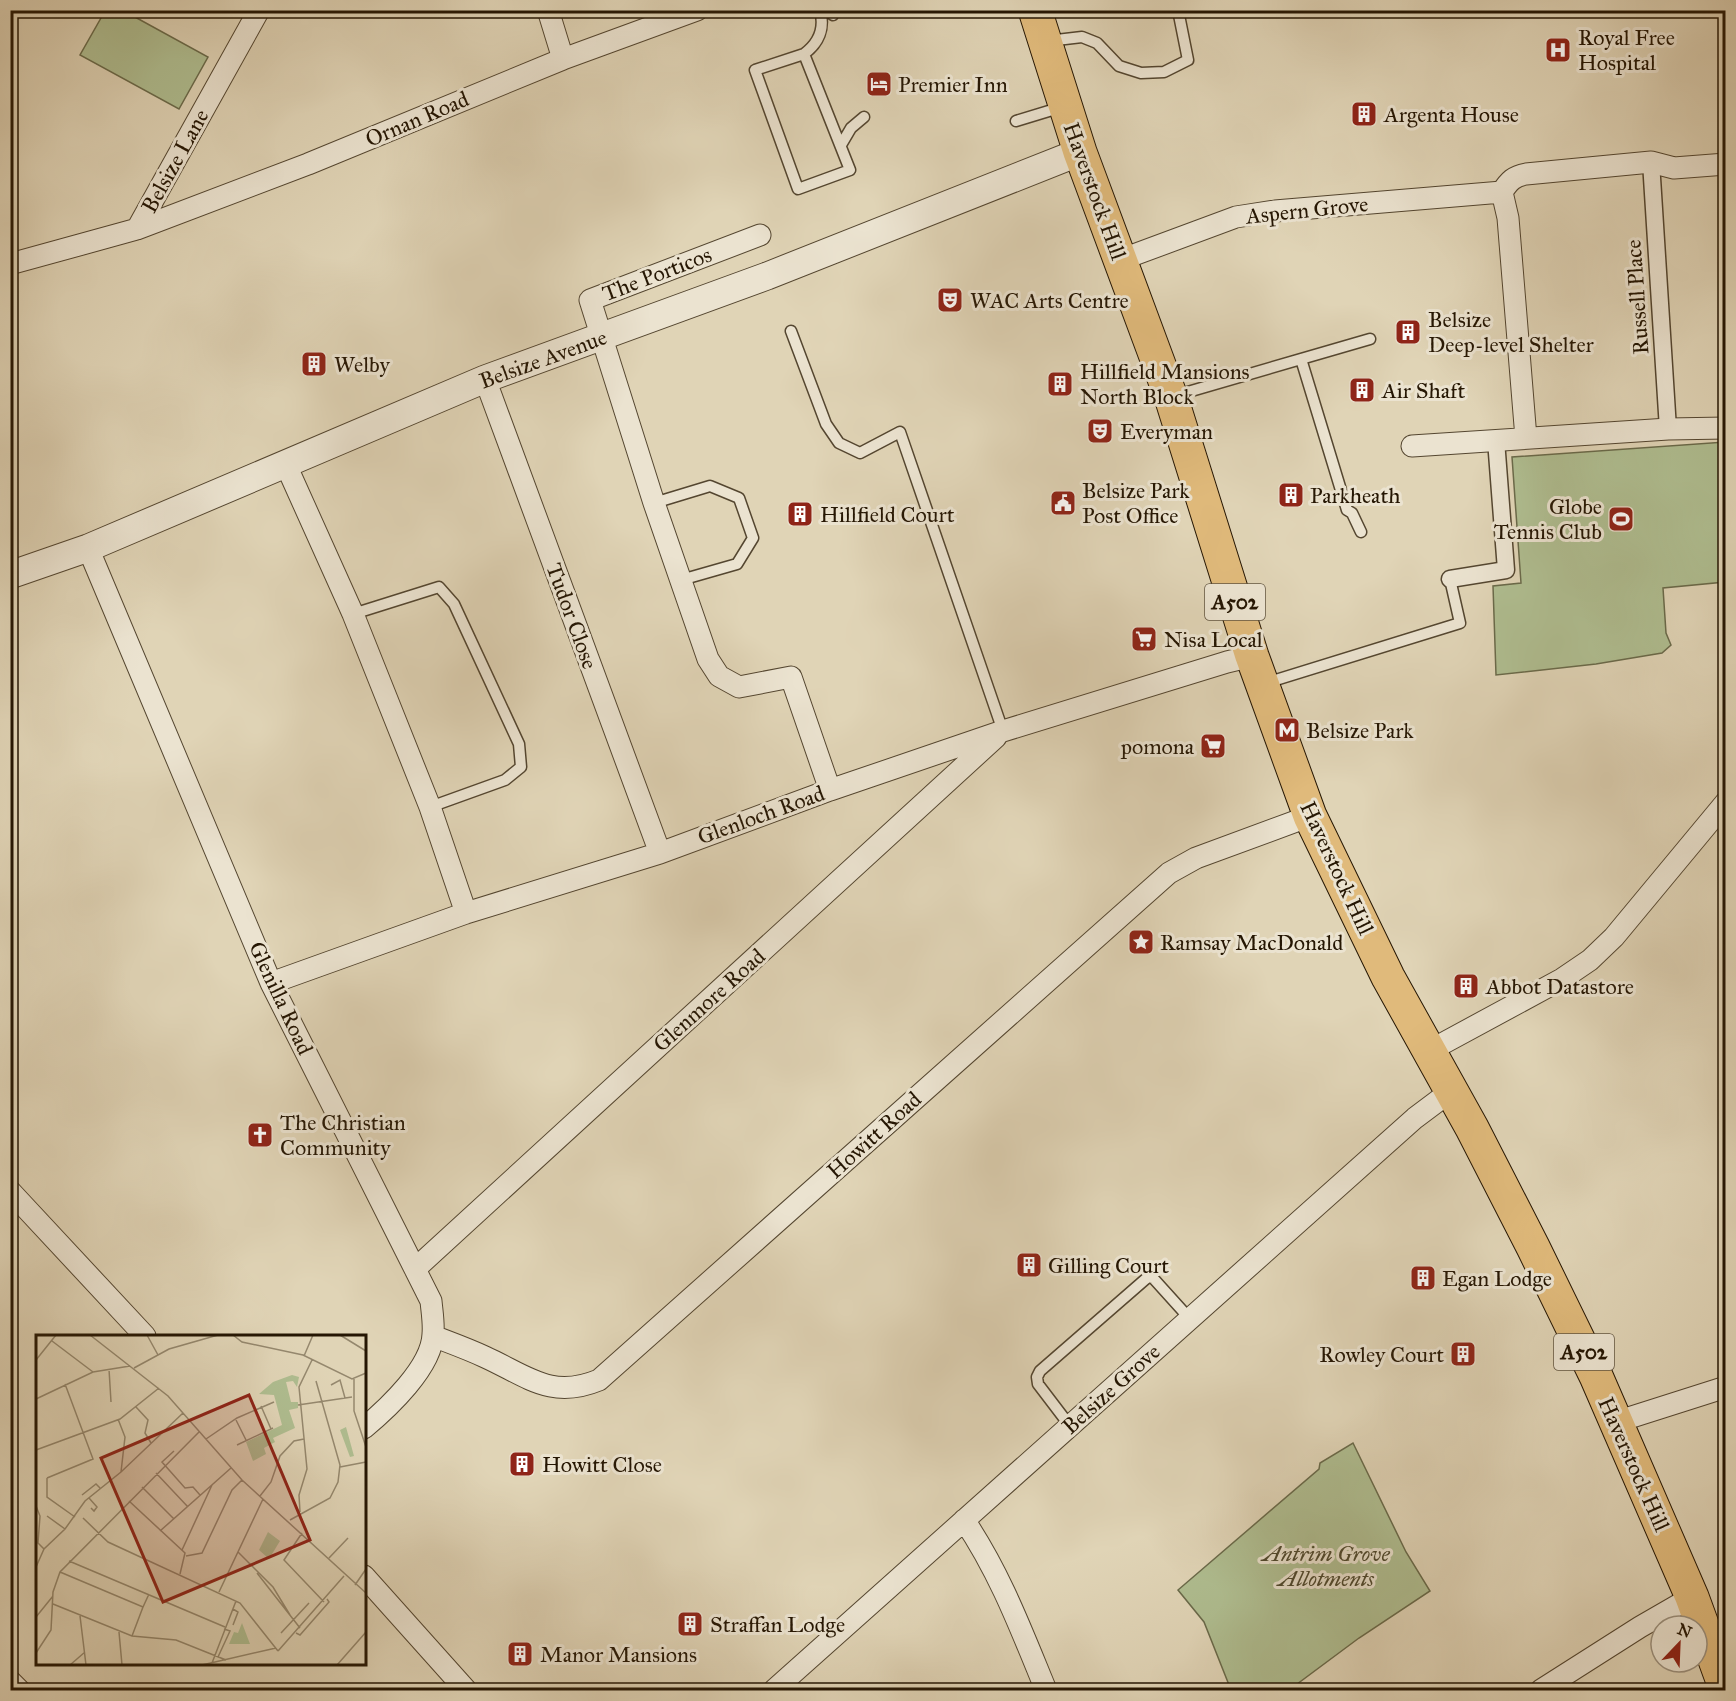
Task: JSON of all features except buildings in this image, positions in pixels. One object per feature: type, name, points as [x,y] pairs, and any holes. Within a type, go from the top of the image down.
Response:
[{"type":"main road","name":"Haverstock Hill","points":[[1035,10],[1080,152],[1171,397],[1257,670],[1310,816],[1388,977],[1430,1051],[1538,1256],[1616,1422],[1692,1597],[1725,1690]]},
{"type":"street","name":"Belsize Lane","points":[[10,264],[137,229],[259,10]]},
{"type":"street","points":[[549,10],[563,59]]},
{"type":"street","name":"Ornan Road","points":[[137,229],[308,164],[563,59],[697,10]]},
{"type":"street","name":"Belsize Avenue","points":[[10,575],[88,548],[485,380],[767,276],[1080,152]]},
{"type":"street","points":[[1526,438],[1509,218],[1502,192],[1508,182],[1526,174],[1651,162],[1674,168],[1725,164]]},
{"type":"street","name":"Russell Place","points":[[1651,162],[1668,429]]},
{"type":"street","name":"Aspern Grove","points":[[1120,260],[1236,217],[1275,211],[1502,192]]},
{"type":"street","name":"The Porticos","points":[[602,337],[590,300],[760,235]]},
{"type":"street","points":[[602,337],[654,503],[708,659],[719,676],[739,687],[791,677],[830,790]]},
{"type":"street","name":"Tudor Close","points":[[485,380],[660,853]]},
{"type":"street","points":[[1412,446],[1668,429],[1725,429]]},
{"type":"street","points":[[1450,579],[1506,570],[1496,440]]},
{"type":"street","points":[[286,465],[353,614],[430,807],[466,913]]},
{"type":"street","name":"Glenilla Road","points":[[88,548],[271,983],[431,1301],[433,1336],[425,1359],[413,1380],[366,1426]]},
{"type":"street","name":"Glenloch Road","points":[[271,983],[466,913],[660,853],[830,790],[1003,731],[1227,662],[1257,670]]},
{"type":"street","name":"Glenmore Road","points":[[415,1269],[1003,731]]},
{"type":"street","points":[[1430,1051],[1562,979],[1590,960],[1614,936],[1725,802]]},
{"type":"street","name":"Howitt Road","points":[[433,1336],[486,1357],[543,1384],[564,1389],[584,1387],[599,1380],[1169,873],[1196,858],[1310,816]]},
{"type":"street","name":"Belsize Grove","points":[[774,1690],[1415,1118],[1451,1091]]},
{"type":"street","points":[[10,1191],[144,1335]]},
{"type":"street","points":[[1616,1422],[1725,1387]]},
{"type":"street","points":[[964,1520],[984,1550],[1003,1586],[1046,1690]]},
{"type":"street","points":[[366,1578],[466,1690]]},
{"type":"street","points":[[1541,1690],[1692,1597]]},
{"type":"street","points":[[10,1681],[19,1690]]},
{"type":"lane","points":[[804,54],[850,170],[798,189],[754,70],[810,50],[824,24],[820,10]]},
{"type":"lane","points":[[1045,41],[1082,37],[1097,44],[1119,66],[1141,73],[1164,72],[1188,60],[1178,10]]},
{"type":"lane","points":[[1016,122],[1065,106]]},
{"type":"lane","points":[[841,145],[851,128],[864,117]]},
{"type":"lane","points":[[791,331],[826,423],[839,443],[860,453],[900,432],[1003,731]]},
{"type":"lane","points":[[1171,397],[1370,339]]},
{"type":"lane","points":[[1301,359],[1347,510],[1352,513],[1361,532]]},
{"type":"lane","points":[[654,503],[710,486],[740,498],[753,537],[737,564],[681,580]]},
{"type":"lane","points":[[1257,670],[1460,623],[1450,579]]},
{"type":"lane","points":[[353,614],[439,587],[454,604],[519,744],[521,767],[505,780],[430,807]]},
{"type":"lane","points":[[1070,1426],[1038,1384],[1040,1371],[1148,1277],[1153,1278],[1190,1319]]},
{"type":"green space","points":[[105,11],[124,11],[208,57],[179,109],[80,55]]},
{"type":"green space","name":"Globe Tennis Club","points":[[1725,442],[1725,582],[1663,588],[1666,633],[1671,645],[1662,653],[1596,664],[1496,675],[1493,586],[1521,583],[1512,457]]},
{"type":"green space","name":"Antrim Grove Allotments","points":[[1353,1443],[1406,1552],[1430,1591],[1359,1638],[1289,1690],[1231,1690],[1204,1622],[1178,1590],[1319,1469],[1320,1463]]},
{"type":"place","name":"Royal Free Hospital","points":[[1558,50]]},
{"type":"place","name":"Premier Inn","points":[[879,84]]},
{"type":"place","name":"Argenta House","points":[[1364,114]]},
{"type":"place","name":"WAC Arts Centre","points":[[950,300]]},
{"type":"place","name":"Belsize Deep-level Shelter","points":[[1408,332]]},
{"type":"place","name":"Welby","points":[[314,364]]},
{"type":"place","name":"Hillfield Mansions North Block","points":[[1060,384]]},
{"type":"place","name":"Air Shaft","points":[[1362,390]]},
{"type":"place","name":"Everyman","points":[[1100,431]]},
{"type":"place","name":"Parkheath","points":[[1291,495]]},
{"type":"place","name":"Belsize Park Post Office","points":[[1063,503]]},
{"type":"place","name":"Hillfield Court","points":[[800,514]]},
{"type":"place","name":"Globe Tennis Club","points":[[1621,519]]},
{"type":"place","name":"Nisa Local","points":[[1144,639]]},
{"type":"place","name":"Belsize Park","points":[[1287,730]]},
{"type":"place","name":"pomona","points":[[1213,746]]},
{"type":"place","name":"Ramsay MacDonald","points":[[1141,942]]},
{"type":"place","name":"Abbot Datastore","points":[[1466,986]]},
{"type":"place","name":"The Christian Community","points":[[260,1135]]},
{"type":"place","name":"Gilling Court","points":[[1029,1265]]},
{"type":"place","name":"Egan Lodge","points":[[1423,1278]]},
{"type":"place","name":"Rowley Court","points":[[1463,1354]]},
{"type":"place","name":"Howitt Close","points":[[522,1464]]},
{"type":"place","name":"Straffan Lodge","points":[[690,1624]]},
{"type":"place","name":"Manor Mansions","points":[[520,1654]]}]
